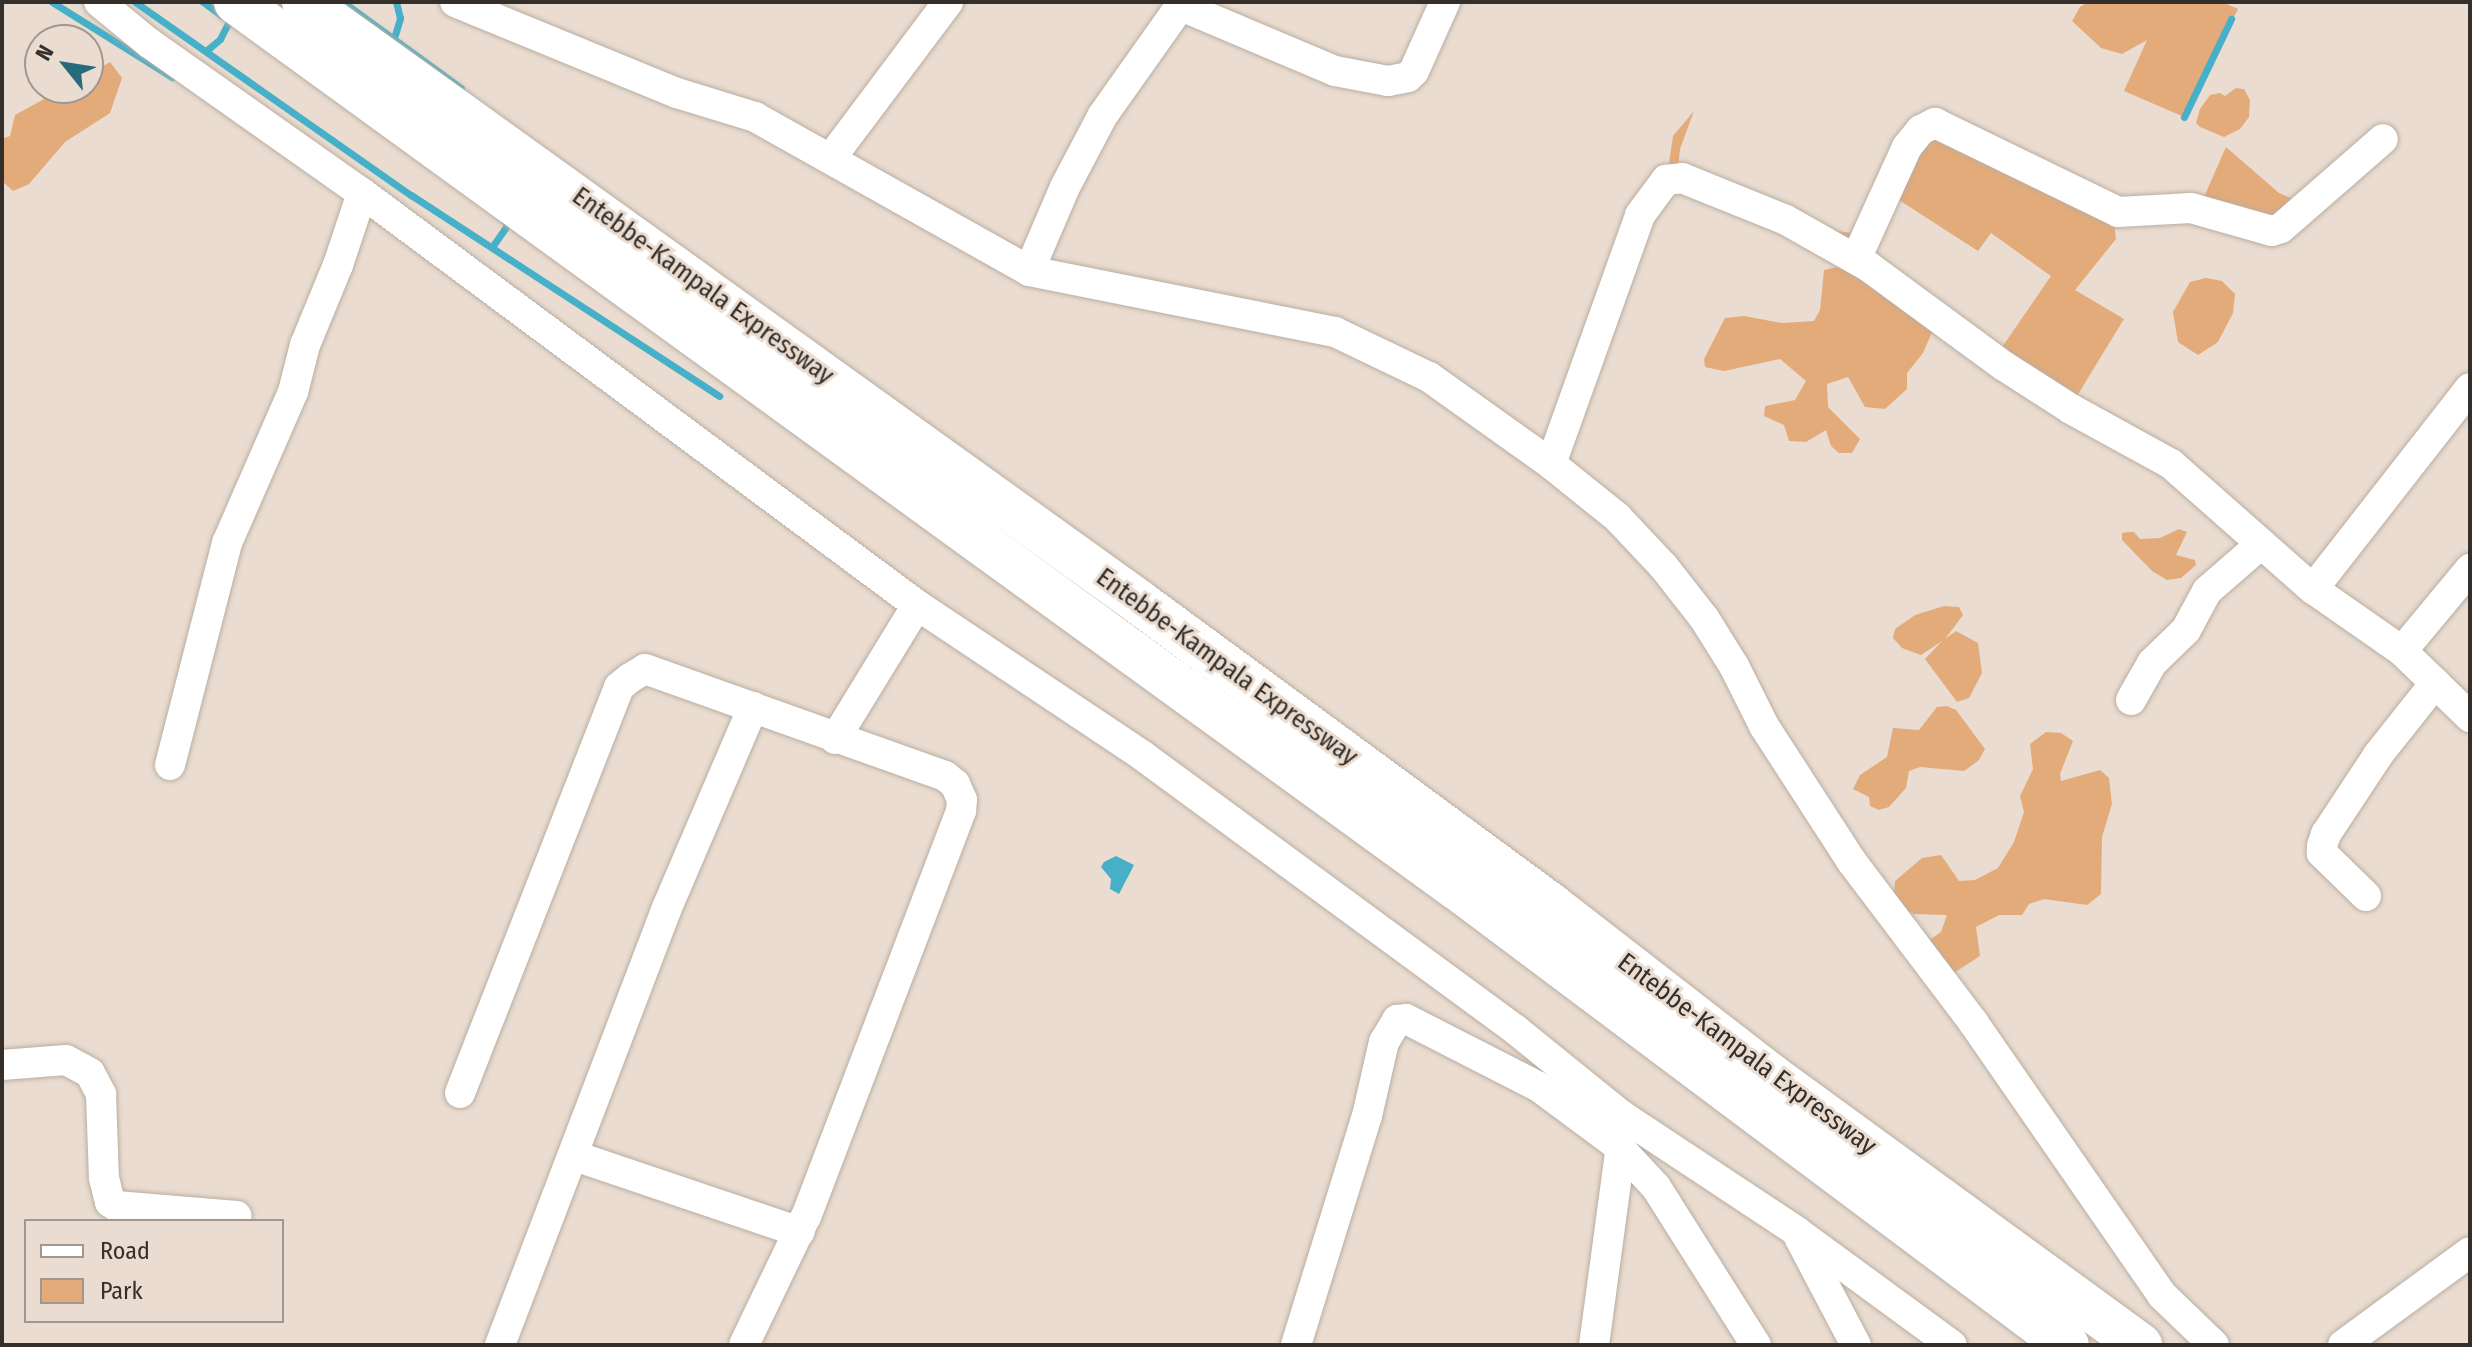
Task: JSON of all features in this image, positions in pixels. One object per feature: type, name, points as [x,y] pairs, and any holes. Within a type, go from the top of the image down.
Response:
[{"type":"highway","name":"Entebbe-Kampala Expressway","points":[[236,2],[1444,879],[2067,1345]]},
{"type":"highway","name":"Entebbe-Kampala Expressway","points":[[304,2],[1127,594],[1552,906],[1771,1076],[2140,1345]]},
{"type":"street","points":[[99,2],[149,43],[362,193],[917,605],[1143,756],[1516,1030],[1621,1115],[1796,1231],[1952,1345]]},
{"type":"street","points":[[455,2],[677,93],[738,109],[831,158],[1029,271],[1335,332],[1429,377],[1551,464],[1617,517],[1664,567],[1704,618],[1734,666],[1764,726],[1852,862],[1973,1022],[2162,1295],[2214,1345]]},
{"type":"street","points":[[831,158],[948,2]]},
{"type":"street","points":[[1029,271],[1065,187],[1103,115],[1182,4],[1335,71],[1388,81],[1408,77],[1414,71],[1445,2]]},
{"type":"street","points":[[1856,259],[1907,147],[1921,130],[1935,123],[2118,212],[2191,208],[2272,231],[2281,228],[2383,139]]},
{"type":"street","points":[[1551,464],[1640,215],[1666,180],[1682,178],[1786,220],[1856,259],[2004,366],[2071,409],[2171,464],[2313,589],[2402,651],[2470,717]]},
{"type":"street","points":[[170,765],[227,543],[293,392],[305,345],[338,265],[362,193]]},
{"type":"street","points":[[2313,589],[2470,388]]},
{"type":"street","points":[[2131,700],[2152,663],[2186,630],[2207,591],[2261,544]]},
{"type":"street","points":[[2402,651],[2470,569]]},
{"type":"street","points":[[835,739],[917,605]]},
{"type":"street","points":[[460,1093],[619,687],[645,669],[945,776],[955,784],[962,800],[799,1232],[744,1345]]},
{"type":"street","points":[[2366,896],[2322,853],[2322,846],[2326,834],[2378,755],[2435,683]]},
{"type":"street","points":[[500,1345],[575,1156],[666,910],[753,707]]},
{"type":"street","points":[[1296,1345],[1367,1116],[1384,1042],[1397,1020],[1406,1019],[1539,1087],[1622,1151],[1656,1187],[1756,1345]]},
{"type":"street","points":[[2,1065],[66,1060],[90,1073],[101,1094],[106,1188],[116,1206],[237,1216]]},
{"type":"street","points":[[1594,1345],[1622,1151],[1621,1115]]},
{"type":"street","points":[[575,1156],[799,1232]]},
{"type":"street","points":[[1796,1231],[1856,1345]]},
{"type":"street","points":[[2343,1345],[2470,1252]]},
{"type":"green space","points":[[2088,2],[2222,2],[2238,9],[2184,117],[2124,91],[2147,40],[2122,54],[2101,48],[2072,21],[2080,7]]},
{"type":"green space","points":[[110,62],[122,78],[110,113],[65,142],[29,184],[13,191],[2,181],[2,139],[10,136],[15,115],[35,104],[104,104],[104,66]]},
{"type":"green space","points":[[2236,88],[2244,89],[2250,100],[2249,117],[2240,129],[2224,137],[2196,123],[2200,109],[2210,95],[2220,93],[2225,96]]},
{"type":"green space","points":[[1694,111],[1680,149],[1678,168],[1830,230],[1859,234],[1852,249],[1674,171],[1669,163],[1673,136]]},
{"type":"green space","points":[[1924,133],[2113,217],[2116,239],[2075,290],[2124,319],[2072,404],[1998,353],[2051,276],[1991,233],[1978,251],[1888,193]]},
{"type":"green space","points":[[2226,147],[2279,193],[2304,204],[2280,223],[2200,206]]},
{"type":"green space","points":[[1842,266],[1936,323],[1923,353],[1907,373],[1907,389],[1885,409],[1865,407],[1848,377],[1827,384],[1828,407],[1860,439],[1852,453],[1839,453],[1831,446],[1826,430],[1806,442],[1789,441],[1784,425],[1764,416],[1765,406],[1795,400],[1806,381],[1780,359],[1724,371],[1705,367],[1704,359],[1725,318],[1744,316],[1782,323],[1814,321],[1820,310],[1824,270]]},
{"type":"green space","points":[[2206,278],[2222,281],[2235,294],[2233,313],[2218,342],[2198,355],[2178,342],[2173,312],[2190,282]]},
{"type":"green space","points":[[2179,529],[2187,532],[2176,555],[2195,560],[2196,565],[2181,578],[2167,580],[2152,571],[2122,540],[2122,533],[2134,532],[2140,539],[2160,538]]},
{"type":"green space","points":[[1944,606],[1959,607],[1963,615],[1945,639],[1956,631],[1978,643],[1982,673],[1969,698],[1957,702],[1925,659],[1942,641],[1921,655],[1902,648],[1893,638],[1895,629],[1915,615]]},
{"type":"green space","points":[[1947,706],[1956,710],[1985,749],[1979,760],[1964,771],[1920,767],[1909,771],[1906,788],[1889,807],[1879,810],[1870,806],[1869,797],[1853,789],[1860,775],[1887,757],[1893,728],[1919,730],[1937,707]]},
{"type":"green space","points":[[2046,732],[2061,733],[2073,741],[2060,774],[2061,781],[2100,770],[2109,778],[2112,804],[2102,837],[2101,894],[2087,905],[2044,899],[2029,904],[2022,915],[1999,915],[1976,927],[1980,956],[1946,978],[1927,942],[1941,932],[1947,915],[1914,914],[1904,909],[1894,895],[1895,881],[1922,858],[1941,855],[1959,881],[1975,880],[1998,868],[2014,842],[2024,812],[2020,796],[2033,769],[2030,744]]},
{"type":"water","points":[[1116,856],[1134,865],[1119,894],[1110,889],[1111,879],[1101,867]]},
{"type":"waterway","points":[[52,2],[172,77]]},
{"type":"waterway","points":[[135,2],[411,195],[719,396]]},
{"type":"waterway","points":[[203,2],[222,16]]},
{"type":"waterway","points":[[343,2],[461,88]]},
{"type":"waterway","points":[[394,38],[400,18],[396,2]]},
{"type":"waterway","points":[[2184,117],[2231,19]]},
{"type":"waterway","points":[[207,50],[220,39],[229,21]]},
{"type":"waterway","points":[[492,247],[508,224],[504,221]]}]
